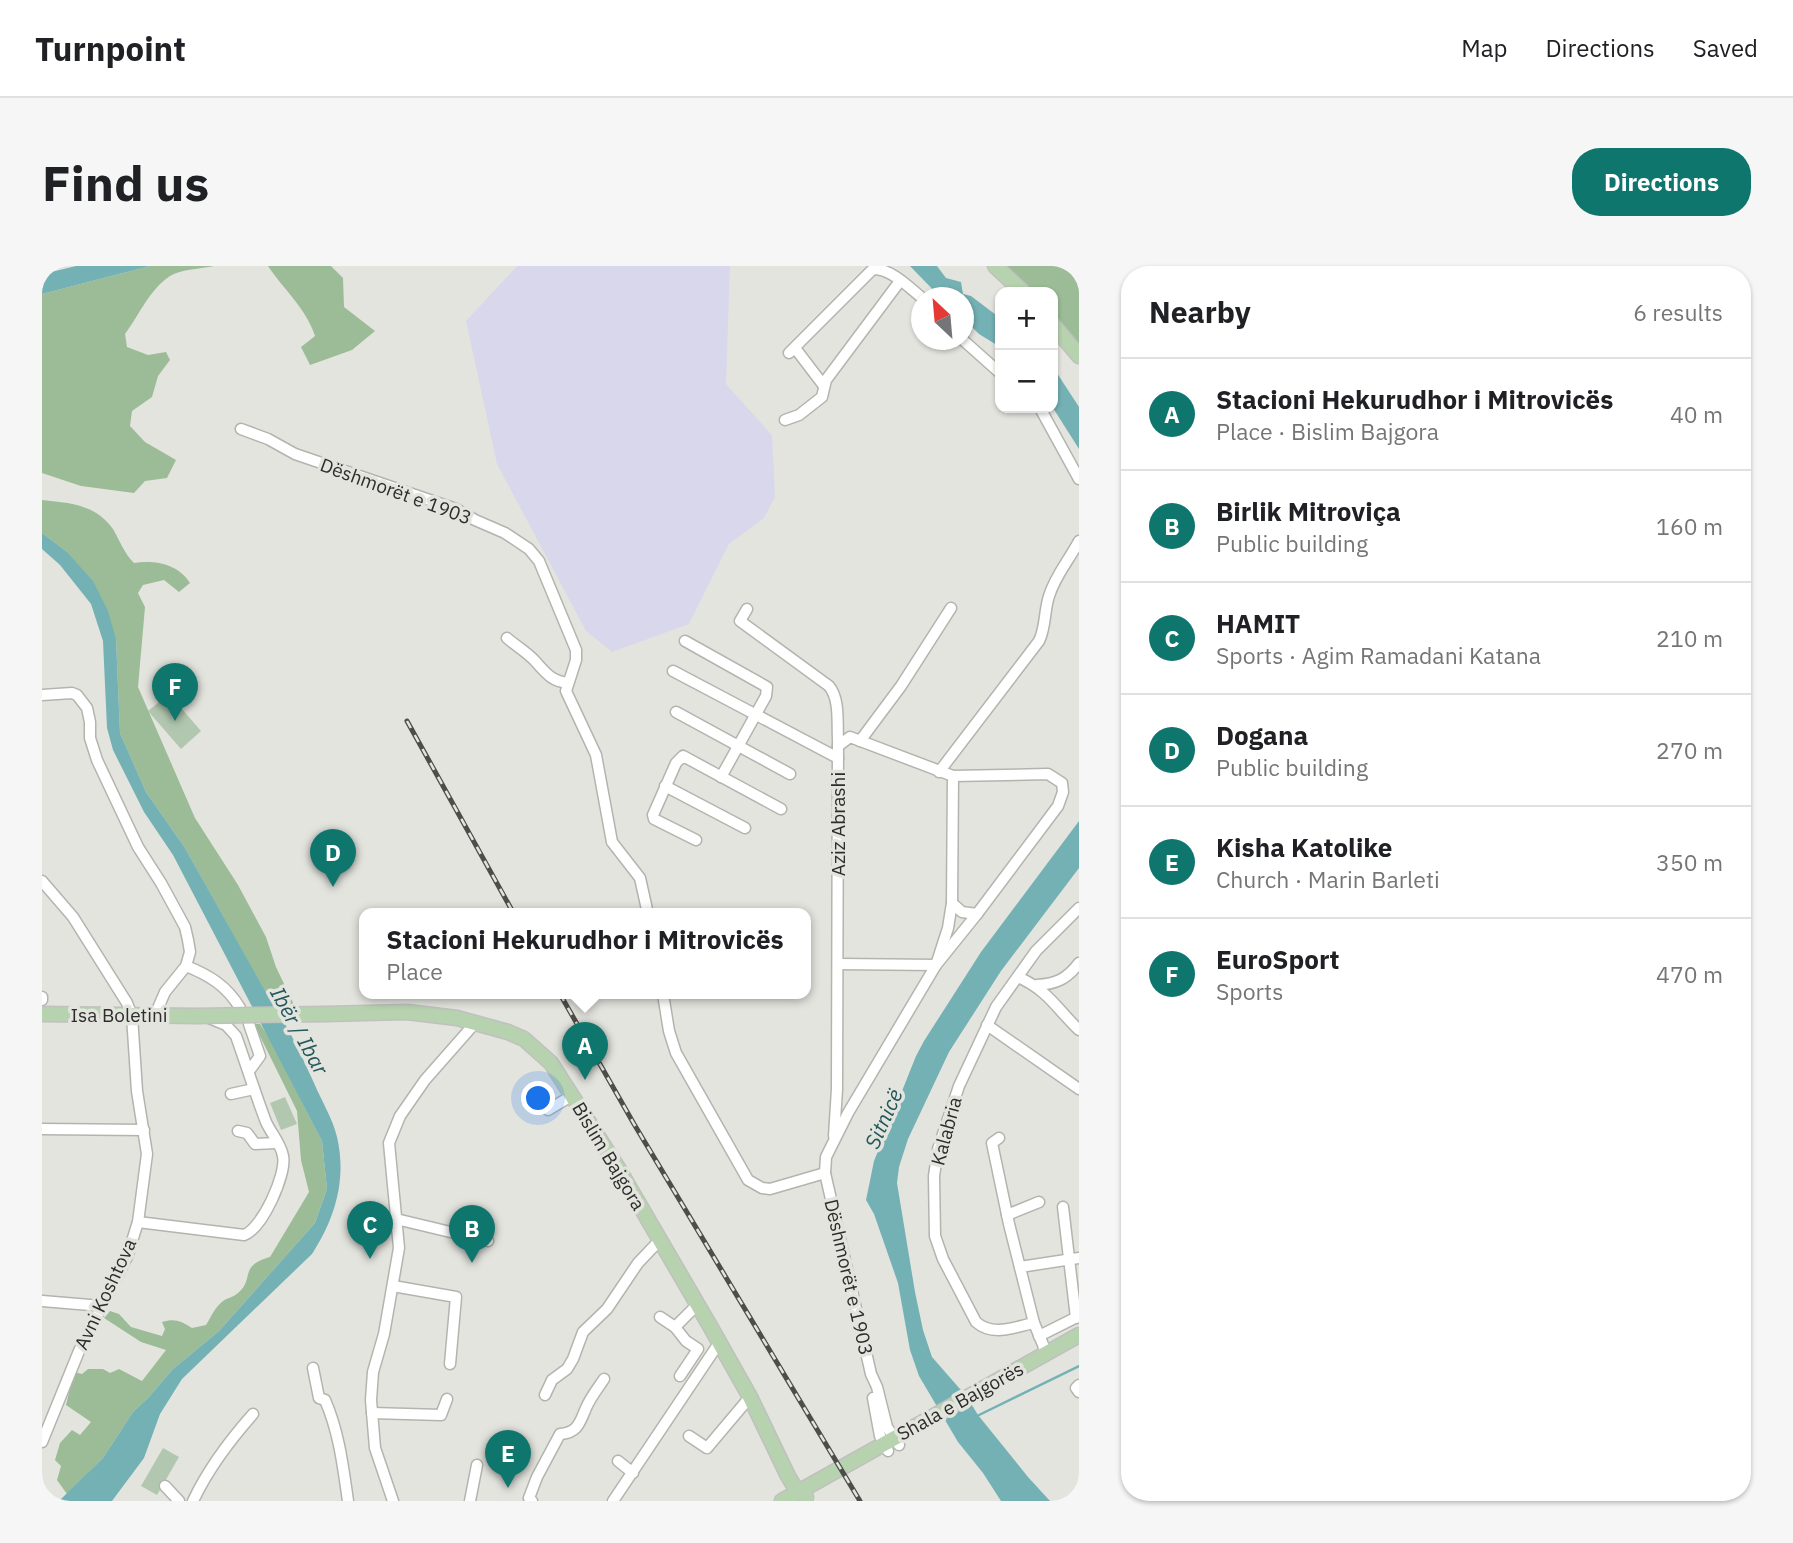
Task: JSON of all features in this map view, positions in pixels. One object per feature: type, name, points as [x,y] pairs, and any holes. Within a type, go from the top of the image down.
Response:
[{"type":"main road","points":[[995,266],[1018,287]]},
{"type":"main road","points":[[1058,331],[1079,356]]},
{"type":"main road","name":"Bislim Bajgora","points":[[197,1016],[407,1012],[476,1022],[524,1039],[551,1063],[573,1095],[805,1492]]},
{"type":"main road","name":"Isa Boletini","points":[[42,1014],[197,1016]]},
{"type":"main road","name":"Shala e Bajgorës","points":[[1014,1375],[1046,1352],[1079,1335]]},
{"type":"main road","name":"Shala e Bajgorës","points":[[780,1501],[805,1492],[1014,1375],[1079,1345]]},
{"type":"main road","points":[[780,1501],[793,1475]]},
{"type":"street","points":[[824,386],[792,350],[873,269],[878,269],[911,290]]},
{"type":"street","points":[[785,420],[822,397],[824,386],[863,328],[900,281]]},
{"type":"street","points":[[974,350],[995,369]]},
{"type":"street","points":[[1043,413],[1079,479]]},
{"type":"street","name":"Dëshmorët e 1903","points":[[241,429],[268,439],[295,454],[456,509],[505,533],[529,549],[544,569],[575,645],[576,660],[567,695],[598,761],[612,842],[640,878],[647,908]]},
{"type":"street","points":[[939,772],[1039,641],[1053,585],[1079,541]]},
{"type":"street","points":[[860,741],[901,686],[951,608]]},
{"type":"street","name":"Aziz Abrashi","points":[[747,609],[740,621],[833,691],[838,746],[838,1089],[833,1143],[824,1164],[825,1173]]},
{"type":"street","points":[[508,638],[550,678],[568,683]]},
{"type":"street","points":[[685,641],[765,685],[766,696],[721,777]]},
{"type":"street","points":[[673,671],[838,758]]},
{"type":"street","points":[[42,695],[72,693],[77,695],[87,708],[90,738],[97,760],[138,846],[185,927],[190,952],[186,966],[165,992],[155,1016]]},
{"type":"street","points":[[676,712],[790,774]]},
{"type":"street","points":[[833,1143],[936,965],[1058,806],[1063,792],[1062,783],[1048,774],[953,776],[850,737],[838,746]]},
{"type":"street","points":[[696,840],[654,819],[654,810],[665,786],[676,763],[683,757],[781,809]]},
{"type":"street","points":[[936,965],[948,928],[952,903],[953,776]]},
{"type":"street","points":[[665,786],[745,828]]},
{"type":"street","points":[[42,881],[73,917],[124,996],[132,1016]]},
{"type":"street","points":[[952,903],[962,912],[977,914]]},
{"type":"street","name":"Kalabria","points":[[1034,1323],[993,1331],[984,1329],[976,1322],[943,1259],[935,1236],[934,1176],[938,1149],[959,1086],[996,1007],[1036,951],[1079,908]]},
{"type":"street","points":[[1037,985],[1060,982],[1069,976],[1079,963]]},
{"type":"street","points":[[839,964],[936,965]]},
{"type":"street","points":[[186,966],[208,974],[232,994],[240,1008]]},
{"type":"street","points":[[1018,977],[1037,985],[1079,1030]]},
{"type":"street","name":"Dëshmorët e 1903","points":[[664,999],[676,1053],[748,1180],[762,1188],[770,1189],[825,1173],[871,1374],[876,1419],[891,1444]]},
{"type":"street","name":"Avni Koshtova","points":[[44,1435],[70,1371],[127,1257],[138,1223],[147,1154],[137,1091],[132,1016]]},
{"type":"street","points":[[138,1223],[239,1236],[249,1233],[263,1215],[278,1185],[284,1157],[231,1028],[197,1016]]},
{"type":"street","points":[[393,1501],[375,1448],[372,1413],[373,1372],[384,1334],[399,1248],[388,1153],[392,1132],[425,1080],[476,1022]]},
{"type":"street","points":[[248,1024],[254,1033],[260,1055],[249,1071]]},
{"type":"street","points":[[987,1025],[1079,1089]]},
{"type":"street","points":[[231,1094],[254,1089]]},
{"type":"street","points":[[838,1089],[843,1098],[850,1102],[856,1101]]},
{"type":"street","points":[[548,1110],[573,1095]]},
{"type":"street","points":[[42,1129],[144,1130]]},
{"type":"street","points":[[238,1131],[247,1133],[255,1143],[276,1143]]},
{"type":"street","points":[[999,1138],[992,1143],[1007,1215],[1034,1323],[1046,1352]]},
{"type":"street","points":[[1007,1215],[1039,1202]]},
{"type":"street","points":[[1039,1336],[1078,1317],[1075,1259],[1063,1207]]},
{"type":"street","points":[[396,1219],[488,1241]]},
{"type":"street","points":[[545,1395],[552,1380],[566,1369],[573,1359],[583,1332],[607,1309],[638,1263],[659,1241]]},
{"type":"street","points":[[1020,1267],[1075,1259]]},
{"type":"street","points":[[393,1286],[456,1297],[450,1364]]},
{"type":"street","points":[[42,1301],[102,1306]]},
{"type":"street","points":[[675,1327],[697,1305]]},
{"type":"street","points":[[660,1317],[698,1349],[680,1376]]},
{"type":"street","points":[[613,1501],[719,1343]]},
{"type":"street","points":[[313,1368],[319,1398],[325,1400],[330,1412],[343,1457],[348,1501]]},
{"type":"street","points":[[532,1501],[529,1498],[537,1477],[560,1434],[571,1432],[580,1425],[585,1410],[604,1379]]},
{"type":"street","points":[[1079,1385],[1076,1388],[1079,1392]]},
{"type":"street","points":[[689,1436],[707,1448],[750,1396]]},
{"type":"street","points":[[372,1413],[441,1415],[447,1399]]},
{"type":"street","points":[[193,1501],[203,1479],[220,1454],[253,1414]]},
{"type":"street","points":[[618,1461],[633,1473]]},
{"type":"street","points":[[469,1501],[477,1465]]},
{"type":"street","points":[[165,1486],[179,1501]]},
{"type":"street","points":[[42,1497],[46,1501]]},
{"type":"shaded area","points":[[517,266],[730,266],[726,384],[772,435],[775,497],[764,518],[729,544],[689,624],[612,652],[586,631],[497,464],[466,321]]},
{"type":"green space","points":[[150,266],[214,266],[170,276],[150,295],[125,334],[127,347],[148,355],[166,352],[170,360],[158,376],[152,397],[132,411],[130,426],[145,442],[176,460],[167,478],[145,481],[134,493],[81,486],[42,473],[42,294]]},
{"type":"green space","points":[[268,266],[331,266],[343,278],[344,307],[375,331],[352,350],[310,365],[301,347],[315,336],[311,326]]},
{"type":"green space","points":[[1007,266],[1079,266],[1079,347],[1058,321],[1058,287],[1027,287]]},
{"type":"green space","points":[[42,500],[81,506],[98,514],[113,529],[134,563],[165,565],[179,571],[190,583],[179,592],[164,580],[143,585],[138,593],[145,607],[138,687],[195,818],[238,885],[266,937],[276,967],[295,1007],[274,1008],[185,848],[146,792],[120,733],[116,639],[66,551],[42,533]]},
{"type":"green space","points":[[169,694],[201,731],[181,749],[148,711]]},
{"type":"green space","points":[[254,1024],[260,1024],[268,1036],[322,1141],[327,1189],[315,1223],[219,1331],[173,1369],[133,1412],[103,1458],[67,1494],[57,1480],[61,1466],[55,1460],[60,1443],[72,1430],[80,1435],[91,1422],[66,1405],[74,1372],[82,1374],[88,1369],[103,1369],[110,1373],[119,1369],[142,1381],[166,1350],[141,1342],[104,1318],[110,1311],[119,1314],[131,1327],[162,1336],[165,1329],[162,1322],[178,1321],[192,1328],[206,1325],[220,1303],[243,1288],[254,1264],[270,1257],[309,1192],[301,1160],[297,1111]]},
{"type":"green space","points":[[285,1097],[297,1124],[281,1130],[270,1103]]},
{"type":"green space","points":[[163,1448],[179,1457],[157,1495],[141,1486]]},
{"type":"water","points":[[76,266],[150,266],[42,294],[42,272]]},
{"type":"water","points":[[910,266],[937,266],[946,278],[961,282],[962,287],[930,287]]},
{"type":"water","points":[[974,298],[995,314],[995,344],[974,329]]},
{"type":"water","points":[[1058,375],[1079,407],[1079,449],[1056,413]]},
{"type":"water","points":[[42,533],[66,551],[93,581],[108,611],[116,639],[120,733],[146,792],[185,848],[301,1054],[333,1123],[340,1153],[340,1183],[333,1213],[312,1254],[182,1379],[160,1414],[144,1458],[112,1501],[59,1501],[103,1458],[133,1412],[173,1369],[219,1331],[315,1223],[327,1189],[322,1141],[173,855],[144,812],[113,750],[107,728],[103,641],[91,604],[60,565],[42,549]]},
{"type":"water","points":[[1079,821],[1079,868],[1001,971],[949,1052],[908,1139],[897,1183],[915,1292],[932,1357],[1050,1501],[1001,1501],[958,1442],[919,1376],[910,1350],[898,1283],[874,1214],[866,1200],[874,1161],[924,1041],[981,952]]},
{"type":"waterway","points":[[975,1417],[1079,1366]]},
{"type":"railway","points":[[407,721],[511,908]]},
{"type":"railway","points":[[563,999],[634,1124],[860,1501]]},
{"type":"place","name":"EuroSport","points":[[175,721]]},
{"type":"place","name":"Dogana","points":[[333,887]]},
{"type":"place","name":"Stacioni Hekurudhor i Mitrovicës","points":[[585,1080]]},
{"type":"place","name":"HAMIT","points":[[370,1259]]},
{"type":"place","name":"Birlik Mitroviça","points":[[472,1263]]},
{"type":"place","name":"Kisha Katolike","points":[[508,1488]]},
{"type":"water label","name":"Ibër / Ibar","points":[[299,1031]]},
{"type":"water label","name":"Sitnicë","points":[[884,1119]]}]
